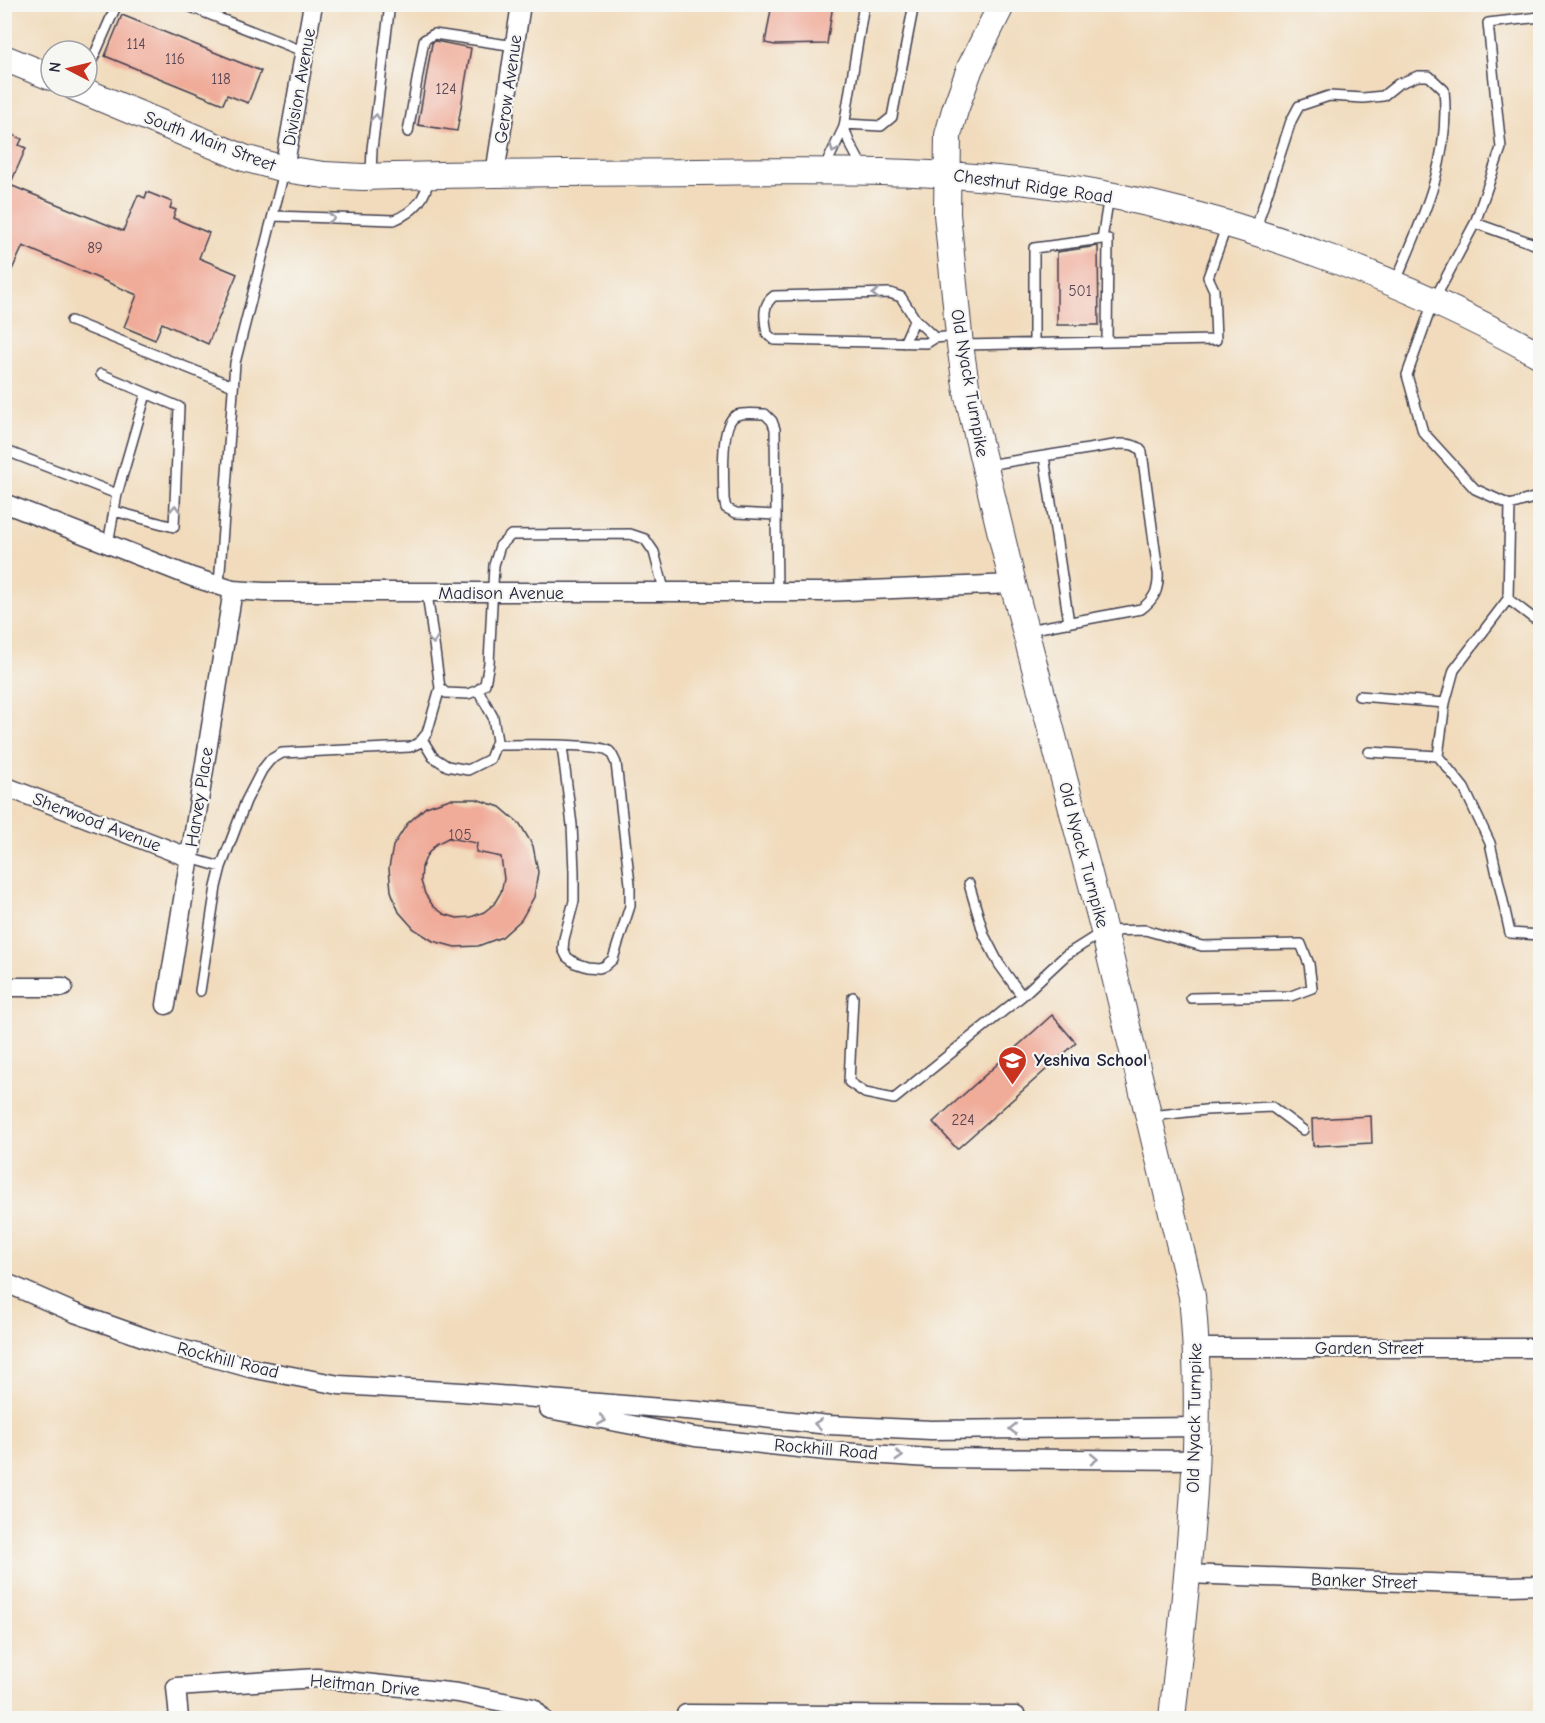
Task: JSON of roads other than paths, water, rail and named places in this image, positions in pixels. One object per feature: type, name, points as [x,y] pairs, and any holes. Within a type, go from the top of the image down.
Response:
[{"type":"street","name":"Division Avenue","points":[[284,169],[313,4]]},
{"type":"street","name":"Gerow Avenue","points":[[495,174],[521,4]]},
{"type":"street","name":"Old Nyack Turnpike","points":[[1002,4],[970,68],[948,135],[946,174],[951,340],[968,392],[1013,584],[1104,931],[1192,1296],[1197,1348],[1197,1427],[1187,1574],[1172,1719]]},
{"type":"street","points":[[4,58],[39,72]]},
{"type":"street","name":"South Main Street","points":[[99,93],[244,158],[284,169],[324,175],[495,174]]},
{"type":"street","name":"Chestnut Ridge Road","points":[[495,174],[864,170],[994,178],[1109,195],[1255,232],[1394,285],[1540,355]]},
{"type":"street","name":"Madison Avenue","points":[[4,503],[192,577],[226,588],[264,592],[822,592],[1013,584]]},
{"type":"street","name":"Harvey Place","points":[[166,1005],[190,858],[226,588]]},
{"type":"street","name":"Sherwood Avenue","points":[[4,786],[190,858]]},
{"type":"street","points":[[4,987],[63,987]]},
{"type":"street","name":"Rockhill Road","points":[[4,1282],[75,1313],[160,1343],[250,1368],[339,1385],[462,1392],[698,1411],[840,1426],[931,1430],[1197,1427]]},
{"type":"street","name":"Garden Street","points":[[1197,1348],[1540,1347]]},
{"type":"street","name":"Rockhill Road","points":[[462,1392],[695,1437],[827,1451],[929,1458],[1195,1460]]},
{"type":"street","name":"Banker Street","points":[[1187,1574],[1511,1586],[1540,1585]]},
{"type":"street","name":"Heitman Drive","points":[[179,1719],[177,1687],[317,1678],[458,1694],[533,1707],[542,1719]]},
{"type":"street","points":[[686,1714],[1016,1717]]},
{"type":"lane","points":[[99,43],[117,4]]},
{"type":"lane","points":[[183,4],[305,52]]},
{"type":"lane","points":[[371,176],[372,149],[390,4]]},
{"type":"lane","points":[[824,171],[844,125],[864,4]]},
{"type":"lane","points":[[844,125],[881,126],[892,117],[914,4]]},
{"type":"lane","points":[[1540,17],[1488,23],[1501,148],[1475,223],[1433,302],[1407,375],[1423,432],[1475,489],[1510,505],[1540,496]]},
{"type":"lane","points":[[408,132],[424,40],[434,34],[514,46]]},
{"type":"lane","points":[[1255,232],[1291,121],[1299,106],[1329,96],[1363,98],[1383,96],[1398,84],[1418,76],[1429,76],[1444,90],[1447,115],[1442,160],[1424,217],[1394,285]]},
{"type":"lane","points":[[844,125],[849,142],[864,170]]},
{"type":"lane","points":[[226,588],[233,386],[242,332],[284,169]]},
{"type":"lane","points":[[273,216],[394,220],[408,214],[421,200],[428,187],[429,175]]},
{"type":"lane","points":[[1102,239],[1109,195]]},
{"type":"lane","points":[[1475,223],[1540,246]]},
{"type":"lane","points":[[951,340],[915,319],[900,297],[890,293],[774,296],[768,300],[764,315],[767,334],[774,340],[904,343],[951,340],[1034,344],[1216,340],[1214,290],[1208,277],[1227,225]]},
{"type":"lane","points":[[1034,344],[1034,248],[1102,239],[1108,239],[1107,342]]},
{"type":"lane","points":[[904,343],[915,319]]},
{"type":"lane","points":[[71,321],[233,386]]},
{"type":"lane","points":[[101,374],[179,407],[174,527],[114,511]]},
{"type":"lane","points":[[108,544],[117,494],[146,394]]},
{"type":"lane","points":[[776,514],[736,513],[726,508],[724,499],[725,430],[730,419],[739,414],[765,414],[772,421],[775,429],[777,592]]},
{"type":"lane","points":[[984,466],[1120,444],[1134,445],[1142,452],[1158,572],[1159,584],[1155,595],[1141,609],[1025,631]]},
{"type":"lane","points":[[4,450],[117,494]]},
{"type":"lane","points":[[1044,456],[1069,622]]},
{"type":"lane","points":[[1510,505],[1508,599],[1454,670],[1445,703],[1438,756],[1464,788],[1490,843],[1510,933],[1540,935]]},
{"type":"lane","points":[[423,739],[433,757],[447,766],[468,770],[490,759],[497,741],[493,717],[481,687],[489,663],[494,565],[500,546],[511,535],[630,534],[645,538],[654,552],[665,593]]},
{"type":"lane","points":[[200,991],[221,867],[246,801],[262,770],[270,760],[282,753],[410,747],[423,739],[434,713],[440,688],[427,593]]},
{"type":"lane","points":[[1508,599],[1533,618],[1540,616]]},
{"type":"lane","points":[[440,688],[446,693],[455,695],[468,694],[481,687]]},
{"type":"lane","points":[[1359,696],[1445,703]]},
{"type":"lane","points":[[495,745],[562,746],[601,747],[610,751],[616,763],[630,884],[630,906],[613,959],[599,968],[574,963],[563,949],[574,901],[574,872],[572,825],[562,746]]},
{"type":"lane","points":[[1369,752],[1438,756]]},
{"type":"lane","points":[[190,858],[221,867]]},
{"type":"lane","points":[[969,884],[984,935],[999,964],[1022,996]]},
{"type":"lane","points":[[853,997],[849,1082],[865,1093],[894,1099],[1022,996],[1066,955],[1104,931],[1145,930],[1202,945],[1301,944],[1309,964],[1312,988],[1291,996],[1191,998]]},
{"type":"lane","points":[[1149,1116],[1205,1110],[1272,1107],[1303,1130]]},
{"type":"place","name":"Yeshiva School","points":[[1013,1086]]}]
